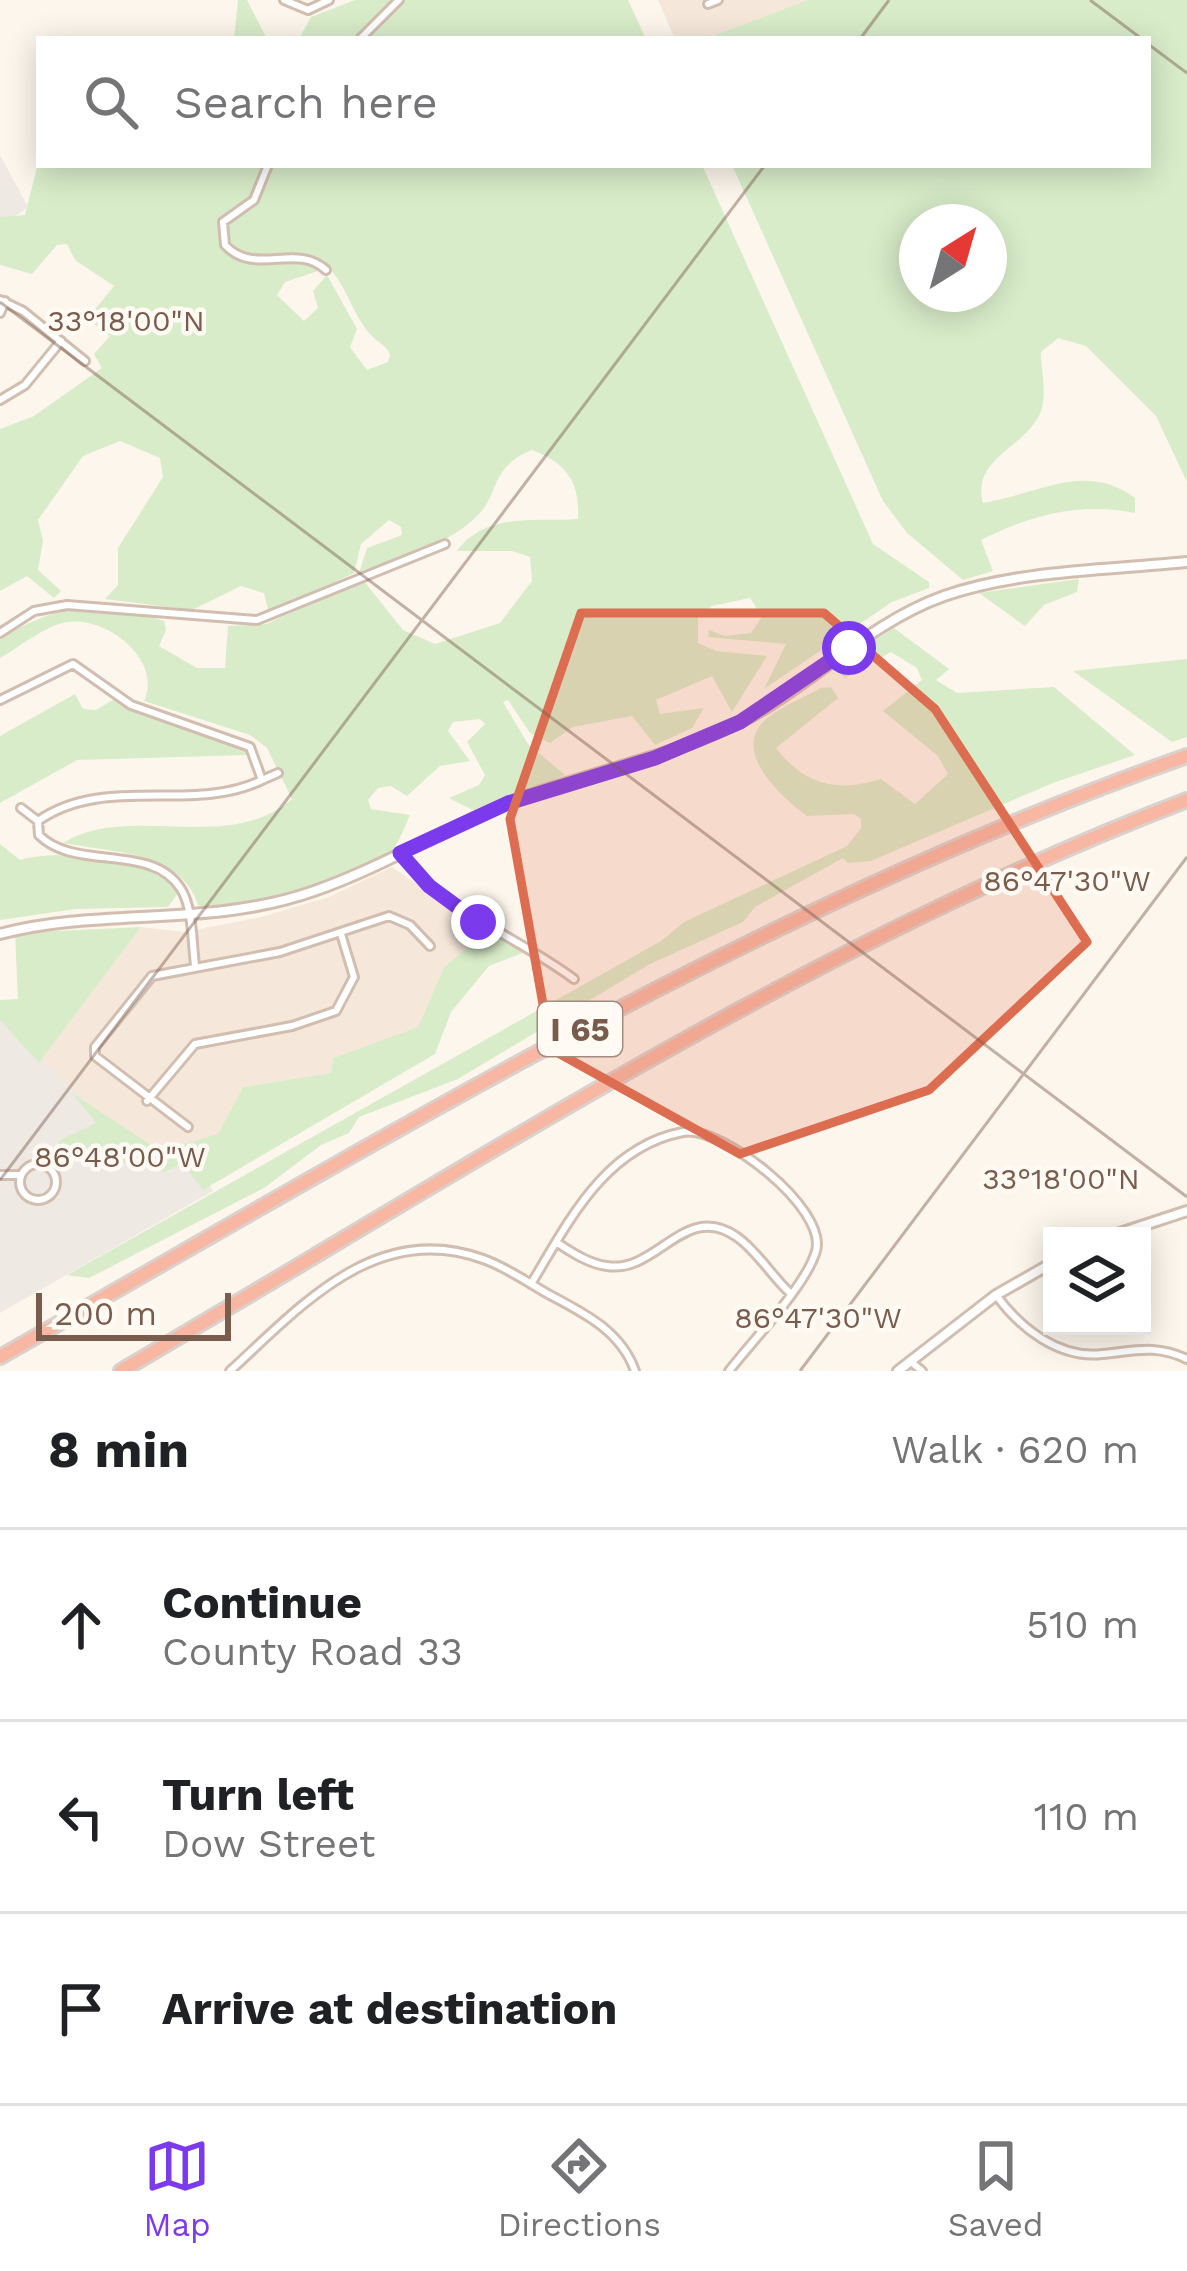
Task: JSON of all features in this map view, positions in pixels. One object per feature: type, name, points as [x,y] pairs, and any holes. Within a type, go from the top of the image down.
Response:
[{"type":"highway","name":"I 65","points":[[0,1357],[743,942],[995,827],[1187,756]]},
{"type":"highway","name":"I 65","points":[[121,1371],[814,970],[1020,869],[1187,800]]},
{"type":"street","points":[[284,0],[305,10],[328,0]]},
{"type":"street","points":[[363,36],[399,0]]},
{"type":"street","points":[[708,4],[718,0]]},
{"type":"street","points":[[267,168],[254,200],[223,222],[225,245],[237,255],[264,261],[304,256],[326,270]]},
{"type":"street","points":[[0,313],[2,300],[85,361]]},
{"type":"street","points":[[0,400],[25,385],[61,341]]},
{"type":"street","points":[[0,633],[34,611],[68,605],[257,620],[445,544]]},
{"type":"street","points":[[0,934],[57,924],[188,917],[286,900],[508,803],[655,758],[740,722],[868,635],[944,596],[992,585],[1187,562]]},
{"type":"street","points":[[0,700],[72,659],[140,709],[250,747],[262,779]]},
{"type":"street","points":[[38,821],[87,799],[232,792],[278,773]]},
{"type":"street","points":[[21,808],[38,821],[39,835],[57,848],[144,865],[166,875],[182,891],[195,965]]},
{"type":"street","points":[[400,853],[454,906],[537,951],[574,979]]},
{"type":"street","points":[[188,1127],[99,1063],[94,1050],[152,976],[258,957],[393,916],[430,946]]},
{"type":"street","points":[[146,1101],[195,1044],[292,1026],[336,1011],[349,996],[354,977],[341,934]]},
{"type":"street","points":[[531,1284],[587,1189],[613,1169],[686,1131],[711,1134],[804,1203],[816,1251],[729,1371]]},
{"type":"street","points":[[0,1175],[21,1175],[31,1165],[45,1165],[56,1186],[48,1197],[31,1198],[21,1189],[21,1175]]},
{"type":"street","points":[[1138,1227],[1187,1211]]},
{"type":"street","points":[[556,1243],[610,1267],[638,1262],[691,1227],[714,1227],[737,1237],[789,1292]]},
{"type":"street","points":[[230,1371],[335,1278],[382,1256],[431,1249],[462,1252],[531,1284],[616,1336],[635,1371]]},
{"type":"street","points":[[898,1371],[996,1295],[1043,1268]]},
{"type":"street","points":[[996,1295],[1022,1325],[1064,1349],[1100,1354],[1144,1346],[1187,1359]]},
{"type":"street","points":[[910,1361],[922,1371]]},
{"type":"highlighted area","points":[[581,613],[824,613],[935,709],[1087,942],[929,1090],[740,1154],[551,1049],[510,819]]},
{"type":"shaded area","points":[[658,0],[831,0],[742,36],[674,36]]},
{"type":"shaded area","points":[[0,155],[28,207],[0,227]]},
{"type":"shaded area","points":[[392,867],[486,932],[444,967],[418,1027],[333,1058],[331,1073],[243,1087],[218,1134],[164,1162],[121,1137],[39,1063],[141,927],[184,932],[261,917],[329,897]]},
{"type":"shaded area","points":[[0,1020],[121,1137],[163,1162],[188,1151],[213,1191],[0,1313]]},
{"type":"green space","points":[[238,0],[247,0],[265,36],[234,36]]},
{"type":"green space","points":[[355,0],[396,0],[360,36],[301,36],[311,17]]},
{"type":"green space","points":[[402,0],[628,0],[645,36],[368,36]]},
{"type":"green space","points":[[808,0],[1187,0],[1187,482],[1156,416],[1086,346],[1058,338],[1041,352],[1041,411],[985,474],[983,503],[1061,483],[1098,482],[1135,498],[1135,513],[1075,510],[1018,524],[981,540],[993,571],[963,580],[907,533],[883,501],[733,168],[1151,168],[1151,36],[713,36]]},
{"type":"green space","points":[[37,168],[264,168],[253,197],[222,220],[220,241],[248,261],[305,259],[321,270],[285,282],[277,295],[304,321],[318,308],[313,291],[327,275],[357,329],[350,347],[367,370],[388,362],[390,354],[363,325],[326,265],[303,254],[248,257],[230,242],[225,224],[258,201],[270,168],[703,168],[873,544],[929,582],[929,588],[892,602],[764,689],[786,644],[708,637],[709,630],[725,636],[751,633],[762,617],[750,598],[712,606],[698,617],[698,643],[716,651],[767,656],[732,712],[712,676],[656,700],[660,714],[704,708],[692,728],[655,745],[632,716],[573,727],[550,743],[530,733],[508,700],[503,702],[528,744],[565,775],[477,812],[449,798],[479,785],[485,775],[467,742],[485,724],[480,719],[453,722],[448,731],[470,761],[440,766],[407,796],[391,786],[378,788],[368,800],[371,809],[410,815],[393,849],[380,859],[300,890],[240,903],[198,905],[177,874],[160,864],[122,852],[63,843],[118,827],[209,827],[266,815],[292,799],[267,748],[250,735],[144,701],[148,686],[139,657],[99,626],[58,624],[0,658],[0,639],[60,612],[119,610],[164,621],[166,630],[159,646],[197,668],[225,668],[228,626],[266,624],[363,580],[403,630],[435,644],[500,623],[532,581],[530,557],[512,551],[457,551],[468,539],[512,522],[578,519],[576,494],[562,468],[532,450],[502,472],[479,514],[453,535],[423,550],[359,573],[367,548],[402,535],[401,527],[389,520],[361,544],[354,573],[269,613],[264,593],[241,586],[192,610],[105,599],[118,585],[118,548],[163,477],[160,458],[120,441],[83,456],[38,520],[43,541],[38,570],[61,591],[54,598],[27,576],[0,591],[0,429],[34,416],[102,368],[94,354],[110,336],[87,319],[114,286],[75,260],[67,244],[57,245],[32,274],[0,265],[0,217],[25,215]]},
{"type":"green space","points":[[1079,579],[1077,592],[1044,605],[1025,626],[979,593]]},
{"type":"green space","points":[[894,628],[949,669],[936,680],[957,693],[1054,687],[1135,755],[1053,783],[871,861],[848,863],[843,858],[755,907],[743,922],[650,964],[458,1079],[359,1117],[349,1133],[321,1145],[264,1188],[89,1278],[67,1275],[661,941],[684,922],[847,846],[861,828],[861,819],[854,814],[807,816],[775,787],[757,761],[755,735],[763,722],[783,708],[831,687],[838,698],[776,748],[798,770],[822,783],[850,785],[881,779],[915,804],[948,774],[938,756],[883,711],[922,680],[917,668],[891,652],[845,678],[833,667]]},
{"type":"green space","points":[[1187,659],[1187,737],[1172,742],[1073,671]]},
{"type":"green space","points":[[75,694],[83,709],[96,710],[113,700],[141,715],[239,745],[249,755],[77,760],[0,803],[0,736]]},
{"type":"green space","points":[[0,844],[20,860],[56,855],[129,864],[167,881],[178,893],[168,907],[76,909],[0,920]]},
{"type":"green space","points":[[141,927],[39,1063],[0,1020],[0,1000],[18,999],[15,933]]},
{"type":"green space","points":[[486,932],[525,952],[489,966],[451,1012],[435,1054],[203,1190],[182,1163],[164,1172],[103,1158],[52,1156],[60,1140],[96,1123],[72,1093],[160,1151],[218,1134],[243,1087],[331,1073],[333,1058],[418,1027],[444,967]]},
{"type":"route","points":[[478,922],[429,886],[400,853],[508,803],[655,758],[740,722],[849,648]]}]
